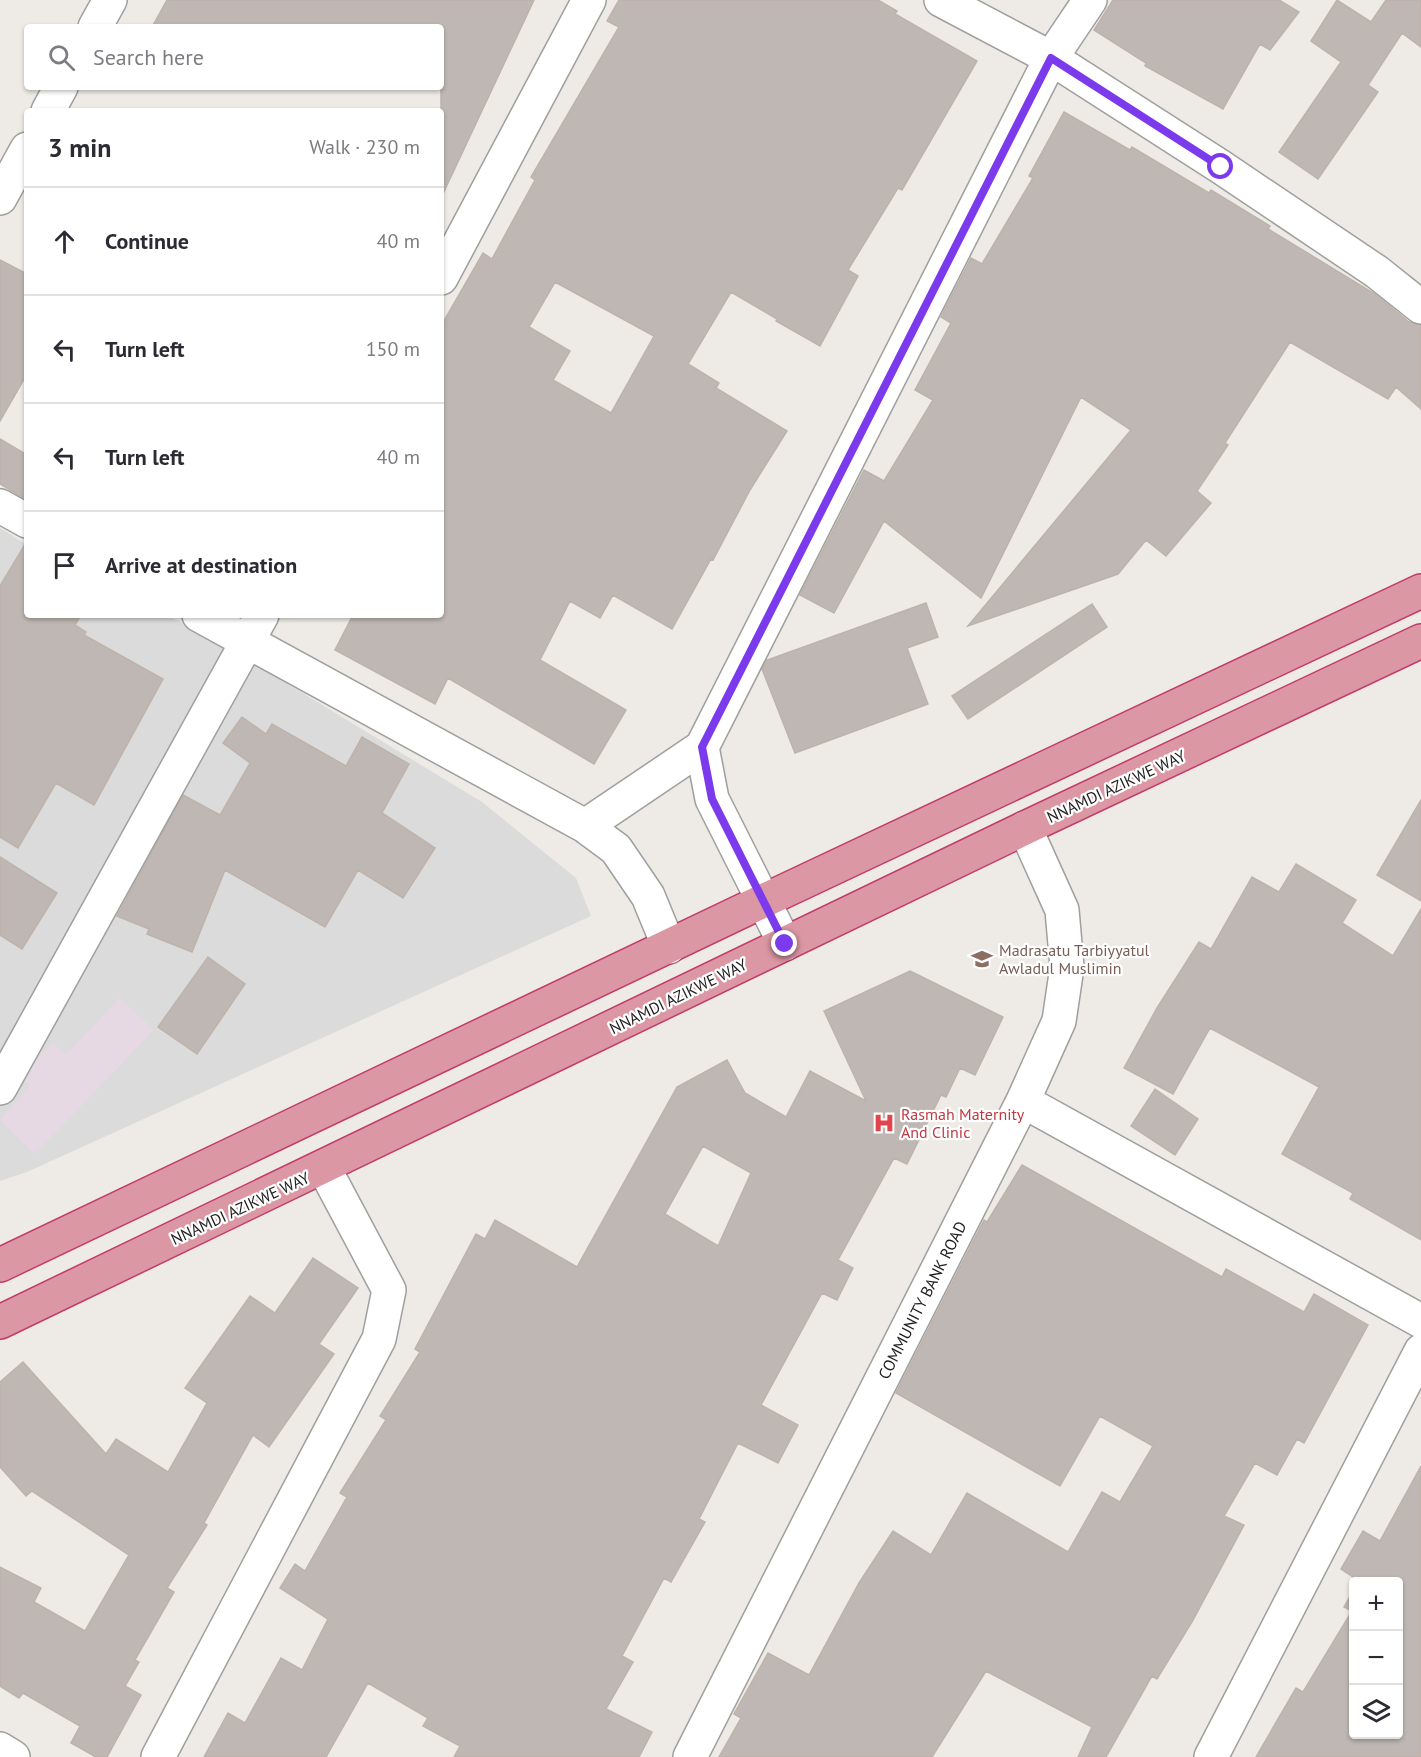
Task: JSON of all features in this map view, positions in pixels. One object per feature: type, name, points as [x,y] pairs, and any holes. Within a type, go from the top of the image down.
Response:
[{"type":"highway","points":[[0,1265],[761,902],[1421,591]]},
{"type":"highway","name":"NNAMDI AZIKWE WAY","points":[[0,1322],[324,1168],[1025,828],[1421,641]]},
{"type":"street","points":[[97,24],[110,0]]},
{"type":"street","points":[[444,272],[589,0]]},
{"type":"street","points":[[941,0],[1051,58],[1368,265],[1421,307]]},
{"type":"street","points":[[585,826],[702,747],[1051,58],[1090,0]]},
{"type":"street","points":[[50,108],[59,90]]},
{"type":"street","points":[[0,198],[24,154]]},
{"type":"street","points":[[0,506],[24,519]]},
{"type":"street","points":[[212,618],[255,628],[585,826],[616,849],[623,858],[648,896],[669,947]]},
{"type":"street","points":[[0,1088],[255,628]]},
{"type":"street","points":[[702,747],[712,799],[761,902],[785,944]]},
{"type":"street","name":"COMMUNITY BANK ROAD","points":[[690,1757],[1023,1101],[1059,1021],[1067,967],[1062,910],[1025,828]]},
{"type":"street","points":[[1023,1101],[1421,1321]]},
{"type":"street","points":[[158,1757],[379,1339],[389,1290],[324,1168]]},
{"type":"street","points":[[1211,1757],[1421,1351]]},
{"type":"street","points":[[0,1749],[13,1757]]},
{"type":"shaded area","points":[[0,528],[24,543],[24,618],[172,618],[207,635],[482,802],[576,878],[591,916],[27,1172],[0,1181]]},
{"type":"shaded area","points":[[120,998],[154,1030],[35,1154],[0,1120],[30,1086],[21,1076],[53,1043],[66,1054]]},
{"type":"building","points":[[167,0],[534,0],[444,192],[444,108],[441,108],[441,90],[444,90],[444,24],[154,24]]},
{"type":"building","points":[[619,0],[878,0],[897,11],[895,14],[977,61],[902,190],[898,188],[848,270],[858,276],[820,346],[731,292],[688,364],[719,383],[716,388],[787,431],[750,490],[713,560],[711,559],[672,629],[613,595],[600,618],[570,601],[540,660],[626,710],[594,764],[448,678],[435,704],[335,650],[351,618],[444,618],[444,321],[483,253],[492,259],[535,180],[531,177],[619,27],[607,21]],"holes":[[[555,282],[654,336],[611,413],[553,380],[570,351],[529,327]]]},
{"type":"building","points":[[1113,0],[1279,0],[1299,12],[1270,50],[1260,44],[1223,109],[1145,66],[1146,63],[1094,30]]},
{"type":"building","points":[[1337,0],[1371,22],[1386,0],[1421,0],[1421,47],[1402,33],[1368,85],[1378,92],[1318,179],[1279,152],[1341,62],[1311,41]]},
{"type":"building","points":[[1064,112],[1130,150],[1132,147],[1209,193],[1211,190],[1270,226],[1268,229],[1375,294],[1409,322],[1421,325],[1421,409],[1396,387],[1388,399],[1290,342],[1225,443],[1228,445],[1197,491],[1211,503],[1166,556],[1146,540],[1118,574],[968,626],[1131,430],[1081,397],[981,598],[884,521],[834,613],[800,595],[864,470],[884,481],[933,400],[915,390],[951,323],[941,317],[971,258],[982,264],[1033,178],[1029,176]]},
{"type":"building","points":[[0,260],[24,272],[24,379],[0,421]]},
{"type":"building","points":[[0,439],[24,453],[24,498],[0,484]]},
{"type":"building","points":[[24,546],[24,618],[79,618],[75,625],[86,632],[84,635],[163,679],[94,805],[56,783],[18,848],[0,837],[0,586]]},
{"type":"building","points":[[926,603],[938,637],[907,648],[928,704],[795,753],[762,669],[767,660]]},
{"type":"building","points":[[1092,604],[1107,627],[968,719],[952,696]]},
{"type":"building","points":[[242,717],[266,734],[272,724],[346,766],[362,737],[409,764],[382,813],[435,848],[403,898],[358,870],[325,927],[225,870],[192,952],[147,934],[149,929],[117,916],[183,795],[220,815],[250,763],[223,743]]},
{"type":"building","points":[[1421,800],[1421,901],[1377,875]]},
{"type":"building","points":[[0,857],[57,893],[22,949],[0,935]]},
{"type":"building","points":[[1296,864],[1356,900],[1342,923],[1393,956],[1421,909],[1421,1240],[1350,1199],[1353,1193],[1282,1154],[1319,1087],[1210,1028],[1173,1094],[1124,1068],[1157,1008],[1199,942],[1211,949],[1252,877],[1279,892]]},
{"type":"building","points":[[208,957],[245,984],[197,1054],[158,1027]]},
{"type":"building","points":[[910,971],[1003,1017],[975,1075],[960,1068],[946,1097],[941,1095],[907,1164],[894,1158],[838,1260],[853,1268],[837,1300],[822,1293],[761,1405],[798,1425],[778,1463],[738,1443],[699,1519],[705,1522],[671,1582],[664,1578],[622,1656],[633,1662],[606,1709],[652,1732],[639,1757],[454,1757],[460,1746],[423,1726],[428,1718],[368,1683],[326,1757],[204,1757],[228,1713],[245,1723],[281,1658],[302,1670],[328,1619],[280,1588],[295,1564],[305,1571],[347,1497],[340,1493],[386,1420],[380,1416],[420,1352],[415,1349],[476,1234],[485,1239],[495,1220],[577,1267],[677,1087],[727,1060],[745,1093],[786,1117],[810,1071],[866,1101],[824,1011]],"holes":[[[703,1146],[751,1173],[718,1246],[665,1214]]]},
{"type":"building","points":[[1155,1089],[1198,1119],[1175,1155],[1131,1126]]},
{"type":"building","points":[[1022,1165],[1222,1277],[1226,1269],[1304,1312],[1314,1294],[1368,1325],[1304,1443],[1297,1439],[1277,1475],[1255,1463],[1224,1516],[1244,1525],[1192,1622],[1157,1679],[1152,1676],[1106,1757],[1078,1757],[1092,1727],[986,1671],[932,1757],[719,1757],[741,1718],[734,1714],[768,1653],[809,1675],[859,1583],[893,1531],[931,1555],[967,1493],[1068,1552],[1102,1492],[1120,1502],[1153,1446],[1100,1416],[1060,1486],[896,1393],[984,1220],[987,1222]]},
{"type":"building","points":[[313,1258],[358,1288],[319,1344],[334,1354],[269,1447],[253,1435],[204,1523],[207,1525],[167,1588],[174,1592],[135,1660],[139,1662],[125,1686],[141,1695],[107,1757],[96,1757],[71,1743],[80,1726],[23,1693],[19,1698],[0,1686],[0,1567],[41,1588],[34,1602],[85,1631],[129,1555],[32,1491],[26,1496],[0,1467],[0,1382],[23,1362],[106,1454],[116,1439],[168,1472],[207,1403],[185,1388],[250,1296],[275,1313]]},
{"type":"building","points":[[1421,1466],[1421,1757],[1256,1757],[1296,1688],[1303,1692],[1349,1616],[1349,1739],[1403,1739],[1403,1577],[1353,1577],[1341,1569],[1363,1531],[1380,1541]]},
{"type":"building","points":[[1349,1598],[1349,1610],[1344,1607]]},
{"type":"place","name":"Madrasatu Tarbiyyatul Awladul Muslimin","points":[[982,959]]},
{"type":"place","name":"Rasmah Maternity And Clinic","points":[[884,1123]]},
{"type":"route","points":[[785,944],[761,902],[712,799],[702,747],[1051,58],[1221,167]]}]
